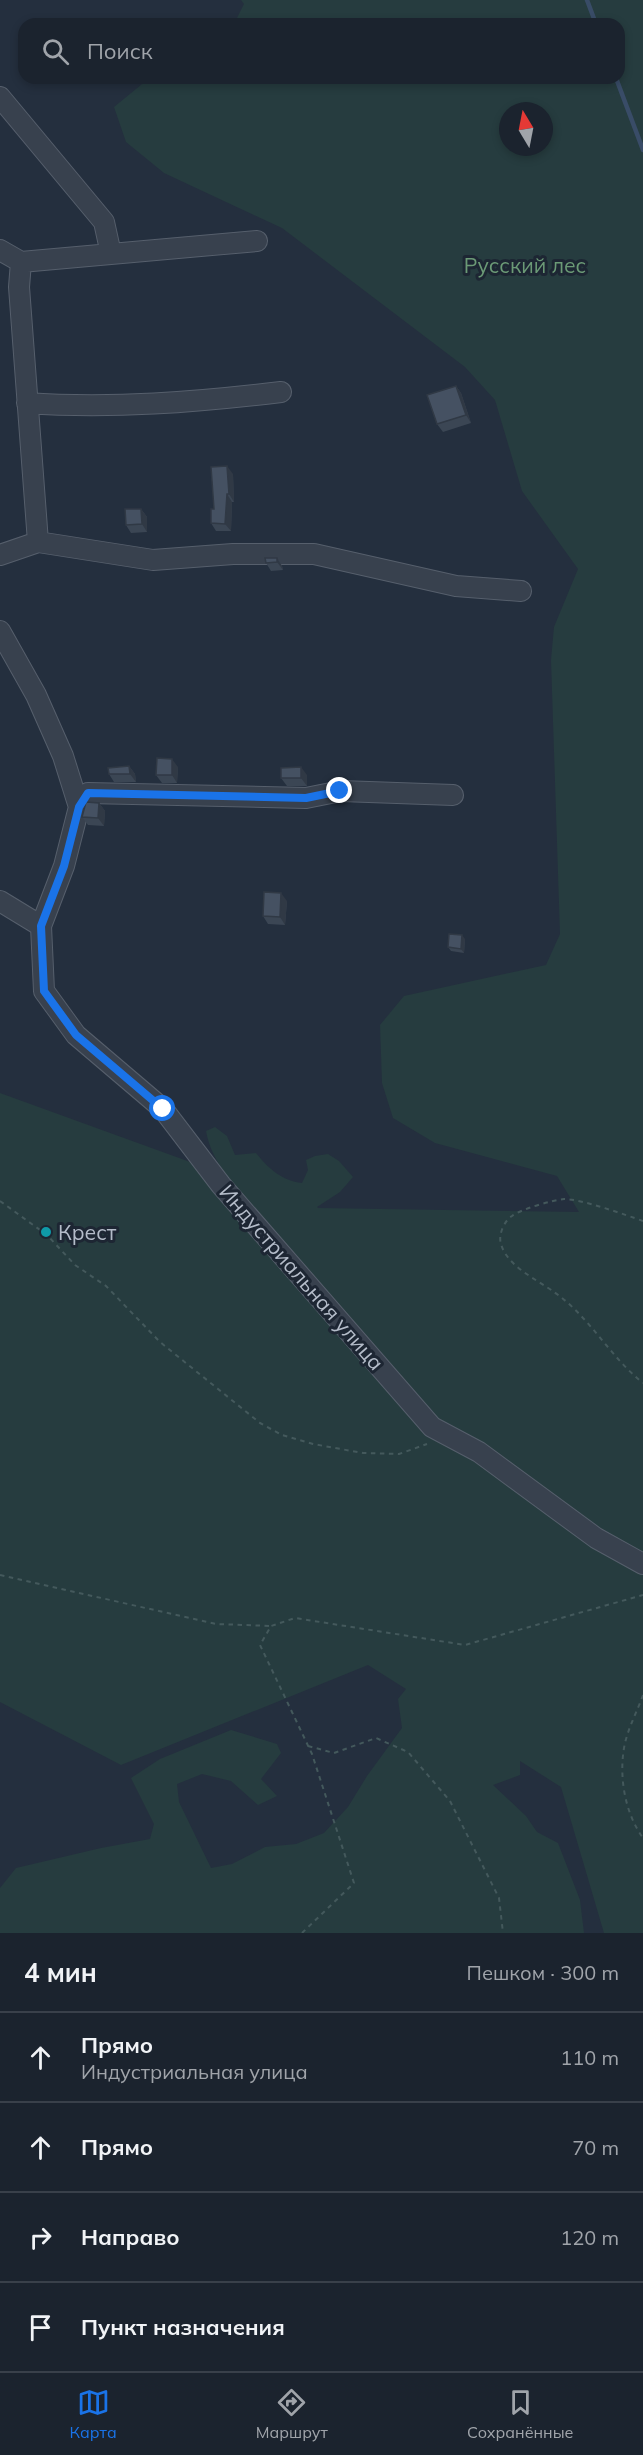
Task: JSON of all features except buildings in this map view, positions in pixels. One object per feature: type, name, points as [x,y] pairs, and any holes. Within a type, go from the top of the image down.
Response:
[{"type":"street","points":[[0,97],[104,222],[111,254]]},
{"type":"street","points":[[0,250],[21,262],[257,241]]},
{"type":"street","points":[[21,262],[19,287],[38,542]]},
{"type":"street","points":[[27,403],[76,406],[231,398],[281,392]]},
{"type":"street","points":[[0,555],[38,542],[153,560],[233,554],[314,554],[456,586],[521,591]]},
{"type":"street","points":[[0,631],[36,694],[63,756],[79,807]]},
{"type":"street","points":[[0,901],[41,926],[64,866],[79,807],[88,793],[306,798],[340,791],[453,795]]},
{"type":"street","name":"Индустриальная улица","points":[[41,926],[44,991],[76,1035],[163,1109],[221,1185],[432,1427],[479,1452],[596,1538],[643,1564]]},
{"type":"path","points":[[643,1221],[620,1212],[565,1199],[546,1203],[512,1216],[501,1230],[500,1243],[507,1255],[520,1268],[582,1315],[643,1383]]},
{"type":"path","points":[[0,1201],[47,1235],[75,1265],[106,1286],[160,1342],[260,1423],[282,1435],[314,1444],[363,1453],[399,1454],[450,1437]]},
{"type":"path","points":[[0,1575],[216,1624],[271,1626],[295,1618],[465,1645],[643,1595]]},
{"type":"path","points":[[271,1626],[260,1646],[308,1746],[354,1883],[302,1933]]},
{"type":"path","points":[[643,1695],[624,1747],[622,1763],[628,1807],[633,1822],[643,1838]]},
{"type":"path","points":[[308,1746],[334,1753],[376,1738],[408,1752],[450,1800],[499,1898],[503,1933]]},
{"type":"green space","name":"Русский лес","points":[[241,0],[643,0],[643,1933],[604,1933],[561,1787],[520,1761],[520,1775],[493,1785],[526,1816],[537,1832],[558,1843],[580,1900],[584,1933],[0,1933],[0,1888],[16,1868],[150,1839],[154,1824],[131,1778],[160,1759],[231,1730],[277,1744],[281,1753],[261,1779],[277,1796],[258,1805],[231,1781],[202,1774],[177,1784],[179,1802],[211,1868],[232,1864],[265,1847],[296,1844],[324,1833],[348,1807],[367,1776],[402,1728],[398,1699],[406,1689],[368,1665],[121,1765],[0,1702],[0,1093],[226,1175],[207,1137],[206,1131],[215,1127],[227,1136],[235,1155],[256,1153],[276,1173],[295,1182],[302,1183],[308,1170],[306,1160],[328,1154],[339,1161],[353,1177],[340,1192],[318,1208],[579,1212],[557,1176],[435,1143],[393,1118],[382,1083],[380,1025],[404,996],[546,965],[560,934],[551,660],[554,627],[578,569],[522,491],[495,400],[465,367],[282,228],[164,173],[126,142],[114,107],[142,84],[625,84],[625,18],[237,18],[244,4]]},
{"type":"waterway","points":[[587,0],[594,18]]},
{"type":"waterway","points":[[618,84],[643,150]]},
{"type":"place","name":"Крест","points":[[46,1232]]},
{"type":"route","points":[[163,1109],[76,1035],[44,991],[41,926],[64,866],[79,807],[88,793],[306,798],[340,791]]}]
